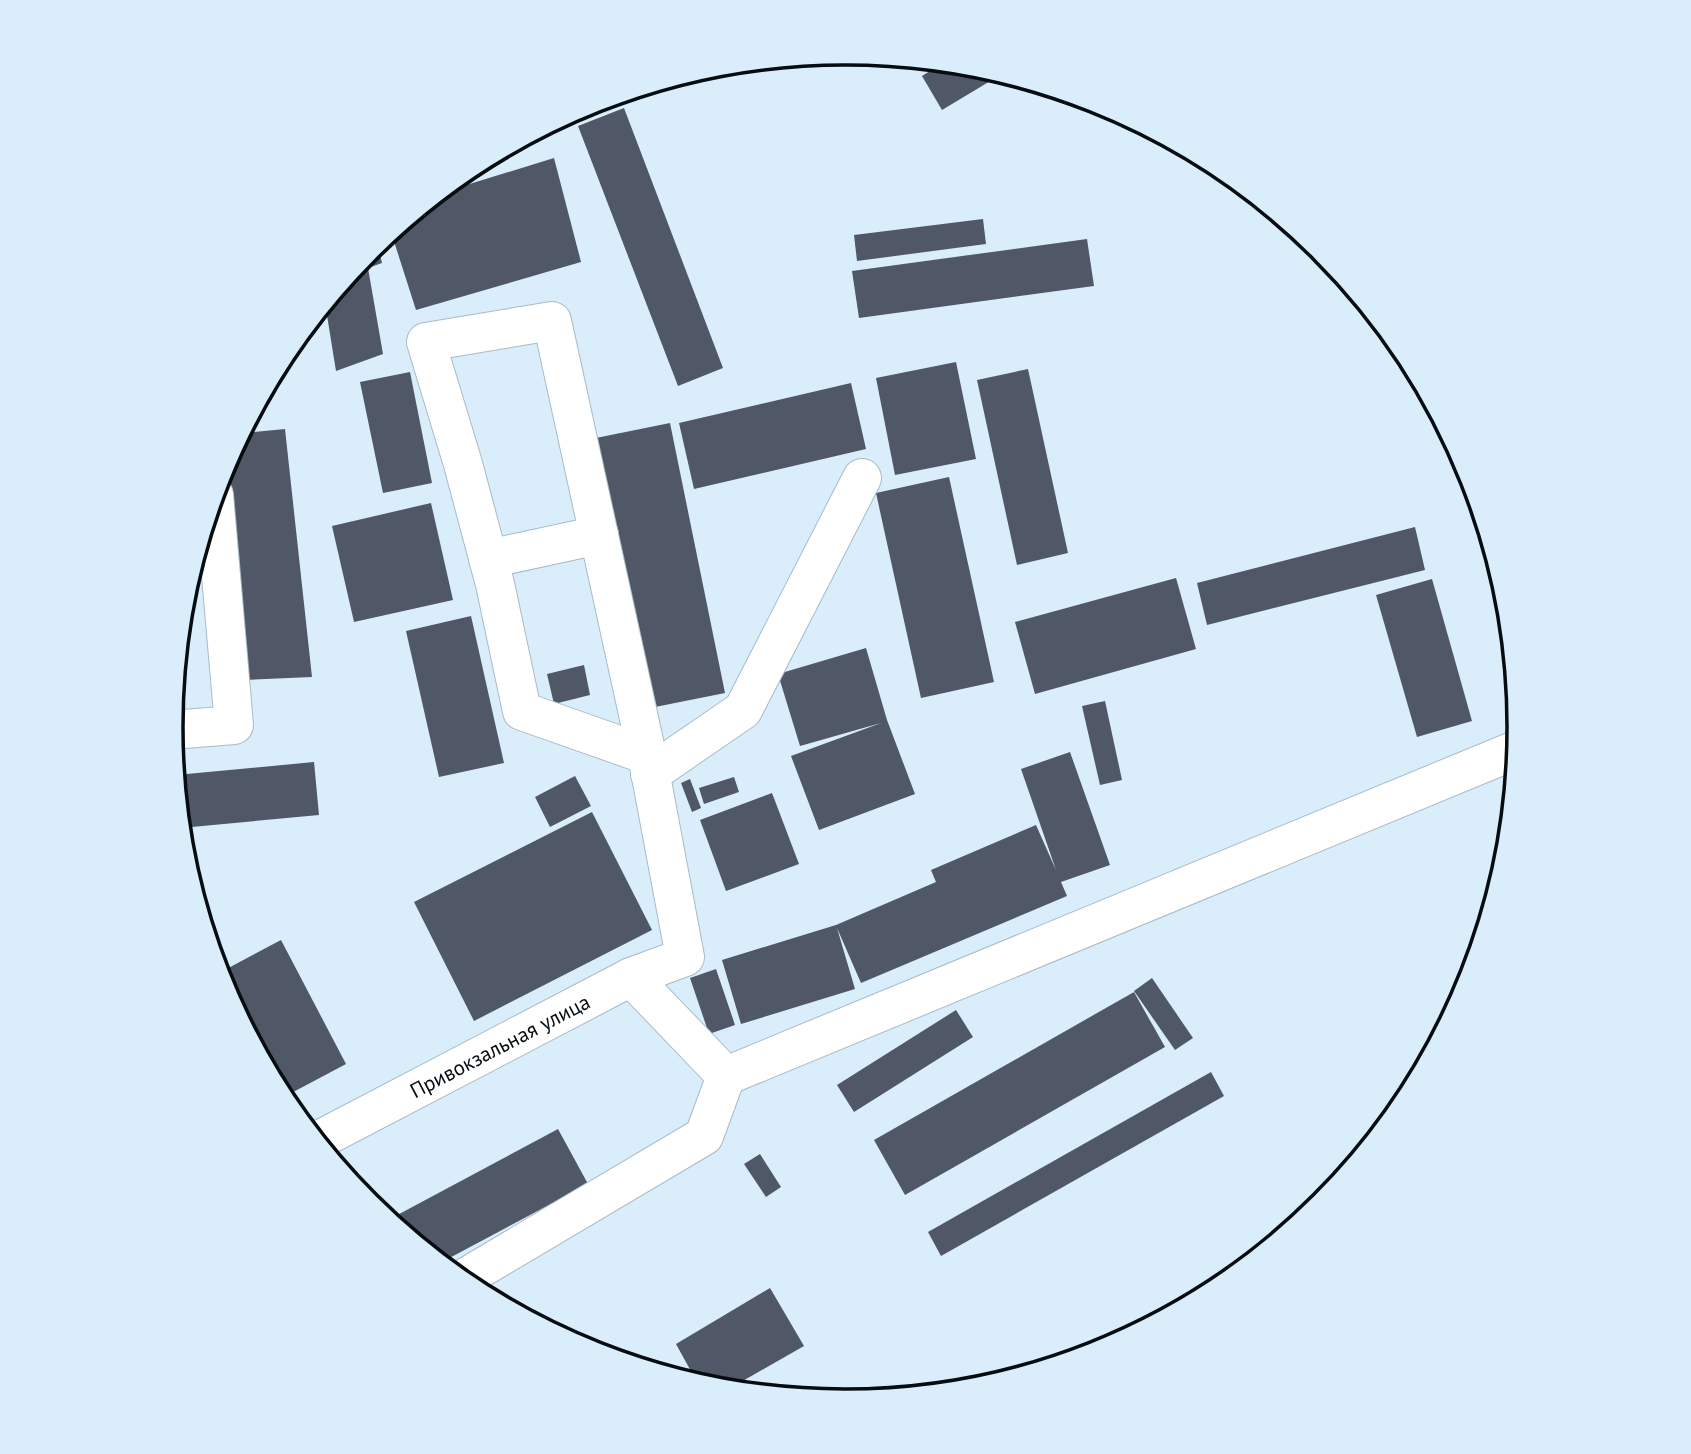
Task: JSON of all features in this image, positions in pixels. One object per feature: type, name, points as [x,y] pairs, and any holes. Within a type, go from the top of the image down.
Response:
[{"type":"street","points":[[552,321],[649,764],[522,711],[488,559],[426,342],[552,321]]},
{"type":"street","points":[[649,764],[743,710],[862,478]]},
{"type":"street","points":[[183,729],[234,725],[216,520]]},
{"type":"street","points":[[488,559],[599,535]]},
{"type":"street","points":[[472,1274],[704,1136],[726,1076],[1507,754]]},
{"type":"street","name":"Привокзальная улица","points":[[326,1137],[631,978],[685,957],[649,764]]},
{"type":"street","points":[[631,978],[726,1076]]},
{"type":"building","points":[[932,70],[991,81],[942,110],[922,76]]},
{"type":"building","points":[[624,108],[723,368],[678,386],[578,126]]},
{"type":"building","points":[[554,158],[581,262],[416,310],[394,243],[465,185]]},
{"type":"building","points":[[983,219],[986,244],[857,261],[854,235]]},
{"type":"building","points":[[1087,239],[1094,286],[859,318],[852,271]]},
{"type":"building","points":[[380,256],[382,263],[369,268]]},
{"type":"building","points":[[368,269],[383,354],[336,371],[327,315]]},
{"type":"building","points":[[956,362],[976,459],[895,475],[876,378]]},
{"type":"building","points":[[1028,369],[1068,553],[1017,565],[977,380]]},
{"type":"building","points":[[410,372],[432,483],[383,493],[360,382]]},
{"type":"building","points":[[851,383],[866,449],[694,489],[679,423]]},
{"type":"building","points":[[670,423],[725,693],[645,709],[591,439]]},
{"type":"building","points":[[285,429],[312,677],[242,680],[227,491],[253,432]]},
{"type":"building","points":[[949,477],[994,682],[921,698],[876,493]]},
{"type":"building","points":[[431,503],[453,600],[354,622],[332,526]]},
{"type":"building","points":[[1415,527],[1425,570],[1207,625],[1197,583]]},
{"type":"building","points":[[1176,578],[1196,649],[1035,694],[1015,622]]},
{"type":"building","points":[[1432,579],[1472,721],[1417,737],[1376,595]]},
{"type":"building","points":[[471,616],[504,763],[439,777],[406,631]]},
{"type":"building","points":[[866,648],[887,720],[915,794],[819,830],[791,756],[881,723],[800,746],[778,674]]},
{"type":"building","points":[[584,665],[590,695],[554,704],[547,674]]},
{"type":"building","points":[[1105,701],[1122,780],[1100,785],[1082,706]]},
{"type":"building","points":[[1070,752],[1110,865],[1061,882],[1067,896],[861,983],[837,928],[855,989],[741,1024],[722,960],[836,925],[936,882],[931,870],[1036,825],[1056,870],[1021,769]]},
{"type":"building","points":[[314,762],[319,815],[191,827],[185,774]]},
{"type":"building","points":[[575,776],[591,806],[550,827],[535,797]]},
{"type":"building","points":[[734,777],[739,792],[704,804],[699,788]]},
{"type":"building","points":[[690,779],[701,808],[692,812],[681,783]]},
{"type":"building","points":[[772,793],[799,864],[726,891],[700,820]]},
{"type":"building","points":[[592,812],[652,930],[474,1021],[414,902]]},
{"type":"building","points":[[281,940],[346,1064],[293,1092],[252,1020],[229,968]]},
{"type":"building","points":[[716,969],[735,1025],[709,1034],[690,978]]},
{"type":"building","points":[[1152,978],[1193,1038],[1175,1050],[1134,991]]},
{"type":"building","points":[[1134,992],[1165,1047],[905,1195],[874,1140]]},
{"type":"building","points":[[956,1010],[973,1037],[854,1112],[837,1085]]},
{"type":"building","points":[[1211,1072],[1224,1096],[941,1256],[928,1232]]},
{"type":"building","points":[[558,1129],[588,1184],[450,1258],[398,1215]]},
{"type":"building","points":[[760,1154],[781,1187],[766,1197],[744,1164]]},
{"type":"building","points":[[770,1288],[804,1346],[742,1381],[691,1371],[676,1344]]}]
